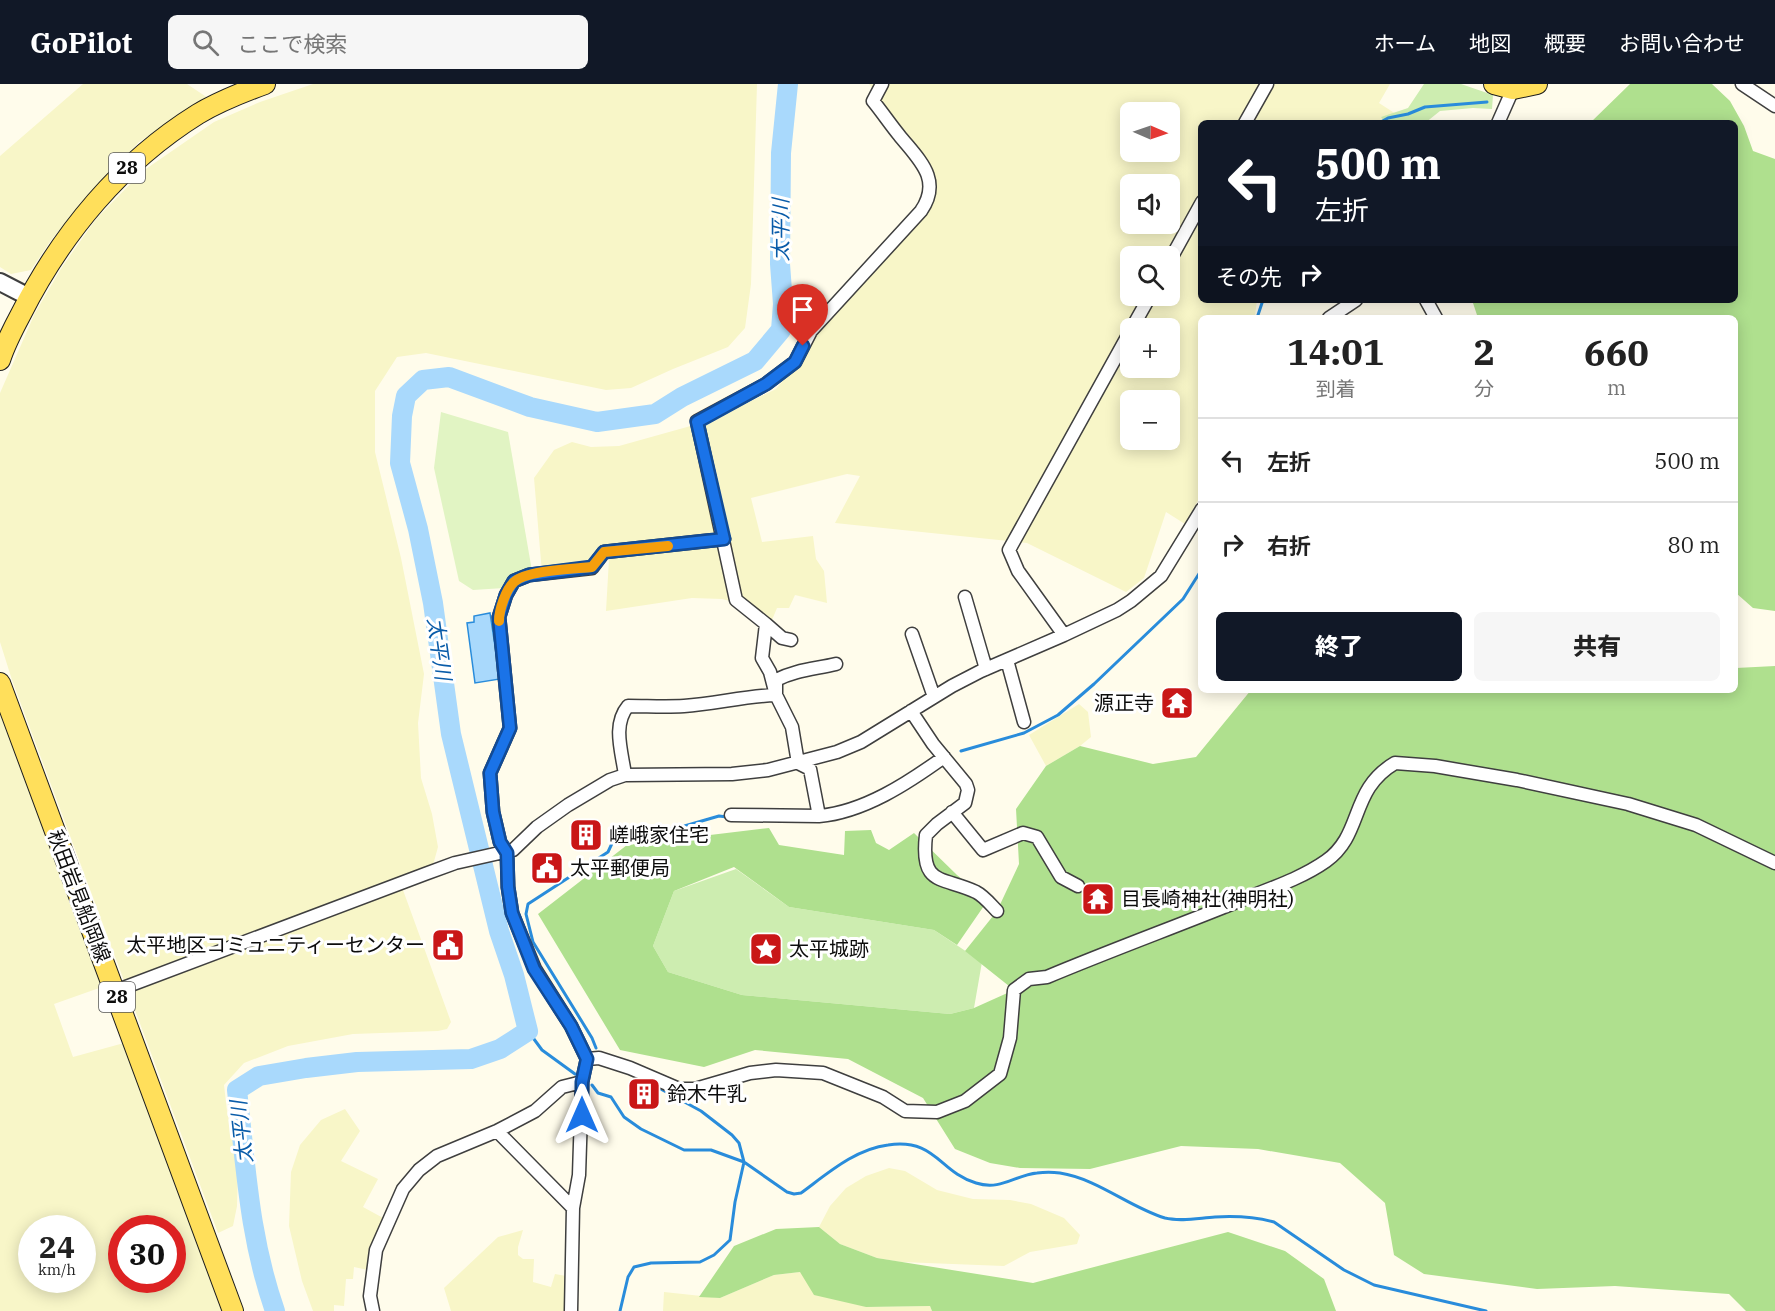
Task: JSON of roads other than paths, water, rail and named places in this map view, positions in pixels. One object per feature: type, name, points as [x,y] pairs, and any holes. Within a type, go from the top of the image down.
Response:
[{"type":"main road","name":"28","points":[[0,360],[39,278],[75,226],[131,164],[200,113],[265,84]]},
{"type":"main road","points":[[1494,84],[1513,89],[1537,84]]},
{"type":"main road","name":"秋田岩見船岡線","points":[[0,683],[233,1311]]},
{"type":"street","points":[[791,640],[782,638],[736,600],[697,422],[766,384],[795,362],[811,331],[921,212],[929,200],[928,175],[920,159],[873,101],[882,84]]},
{"type":"street","points":[[1247,120],[1267,84]]},
{"type":"street","points":[[1742,84],[1775,106]]},
{"type":"street","points":[[1499,120],[1513,89]]},
{"type":"street","points":[[1178,246],[1198,209]]},
{"type":"street","points":[[0,282],[29,297]]},
{"type":"street","points":[[1334,315],[1352,303]]},
{"type":"street","points":[[1064,635],[1018,571],[1009,550],[1120,349]]},
{"type":"street","points":[[115,991],[459,862],[504,853],[518,845],[537,827],[568,805],[610,780],[625,775],[732,774],[768,770],[837,752],[861,742],[934,697],[986,669],[1118,610],[1161,576],[1198,516]]},
{"type":"street","points":[[570,1311],[573,1208],[579,1175],[582,1082],[587,1059],[571,1026],[534,969],[519,932],[509,898],[504,853],[493,812],[490,773],[510,728],[499,617],[506,595],[514,581],[529,575],[592,567],[604,552],[724,539]]},
{"type":"street","points":[[965,597],[986,669]]},
{"type":"street","points":[[766,624],[762,658],[770,672],[776,695],[792,727],[798,763]]},
{"type":"street","points":[[912,634],[934,697]]},
{"type":"street","points":[[1007,660],[1024,722]]},
{"type":"street","points":[[776,695],[776,680],[783,676],[798,670],[809,671],[836,664]]},
{"type":"street","points":[[625,775],[619,725],[622,713],[628,706],[682,706],[749,696],[776,695]]},
{"type":"street","points":[[911,711],[966,784],[968,790],[965,803],[926,835],[926,861],[929,869],[933,876],[977,892],[997,911]]},
{"type":"street","points":[[731,815],[819,816],[846,812],[920,775],[944,757]]},
{"type":"street","points":[[798,763],[810,769],[819,816]]},
{"type":"street","points":[[587,1059],[600,1058],[679,1089],[695,1089],[750,1073],[776,1070],[823,1073],[883,1097],[905,1111],[937,1113],[965,1101],[1000,1074],[1010,1038],[1014,990],[1029,978],[1047,977],[1293,879],[1325,861],[1341,848],[1351,830],[1360,801],[1374,777],[1395,763],[1435,766],[1517,780],[1628,804],[1696,825],[1775,863]]},
{"type":"street","points":[[952,812],[983,850],[1023,833],[1037,837],[1061,877],[1078,886]]},
{"type":"street","points":[[373,1311],[370,1296],[376,1250],[403,1189],[419,1170],[437,1156],[497,1131],[535,1111],[562,1087],[582,1082]]},
{"type":"street","points":[[497,1131],[573,1208]]},
{"type":"water","points":[[490,613],[500,679],[475,683],[467,623],[474,622],[474,616]]},
{"type":"waterway","name":"太平川","points":[[275,1311],[259,1256],[254,1229],[237,1090],[259,1076],[306,1068],[357,1062],[471,1059],[500,1049],[528,1031],[514,975],[499,931],[451,734],[433,603],[418,529],[400,463],[402,416],[406,396],[423,380],[449,377],[530,407],[597,422],[655,414],[682,397],[755,361],[781,330],[783,304],[780,264],[781,153],[788,84]]},
{"type":"waterway","points":[[1384,120],[1425,107],[1487,102]]},
{"type":"waterway","points":[[1258,315],[1262,303]]},
{"type":"waterway","points":[[961,751],[1024,733],[1058,715],[1183,599],[1198,575]]},
{"type":"waterway","points":[[596,1048],[533,942],[526,914],[528,904],[608,852],[614,839],[681,827],[719,816],[727,817]]},
{"type":"waterway","points":[[528,1031],[542,1050],[575,1074]]},
{"type":"waterway","points":[[620,1311],[628,1277],[634,1267],[651,1263],[700,1262],[714,1255],[730,1240],[744,1162],[739,1143],[732,1135],[701,1111],[646,1081]]},
{"type":"waterway","points":[[592,1085],[598,1093],[611,1097],[624,1117],[641,1129],[684,1150],[711,1150],[744,1162],[787,1192],[794,1194],[801,1193],[842,1163],[876,1147],[904,1144],[917,1146],[964,1178],[985,1185],[1000,1184],[1029,1174],[1060,1173],[1087,1181],[1165,1218],[1184,1220],[1237,1217],[1274,1222],[1344,1270],[1374,1285],[1486,1311]]},
{"type":"place","name":"源正寺","points":[[1177,703]]},
{"type":"place","name":"嵯峨家住宅","points":[[586,835]]},
{"type":"place","name":"太平郵便局","points":[[547,868]]},
{"type":"place","name":"目長崎神社(神明社)","points":[[1098,899]]},
{"type":"place","name":"太平地区コミュニティーセンター","points":[[448,945]]},
{"type":"place","name":"太平城跡","points":[[766,949]]},
{"type":"place","name":"鈴木牛乳","points":[[644,1094]]}]
